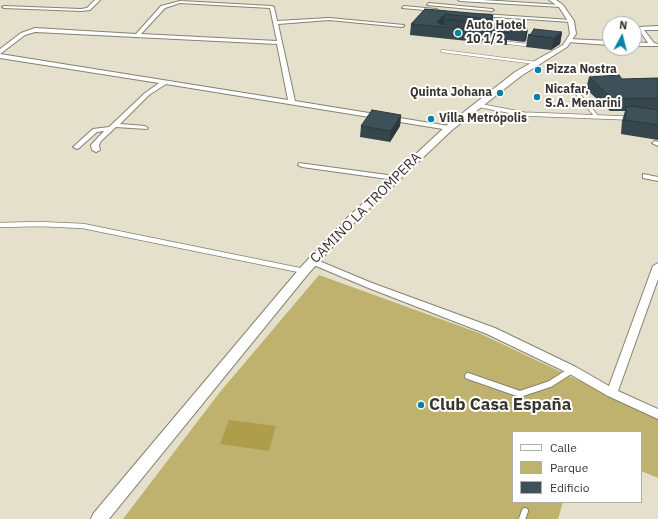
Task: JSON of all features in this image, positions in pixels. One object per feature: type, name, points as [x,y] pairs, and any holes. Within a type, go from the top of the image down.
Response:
[{"type":"street","points":[[2,9],[14,0]]},
{"type":"street","points":[[2,9],[82,10],[88,9],[98,0]]},
{"type":"street","points":[[460,0],[561,6]]},
{"type":"street","points":[[552,0],[561,6],[570,19],[573,34],[566,41]]},
{"type":"street","points":[[137,36],[162,7],[170,4],[180,2],[228,2],[272,7],[292,103]]},
{"type":"street","points":[[418,3],[570,19]]},
{"type":"street","points":[[404,7],[498,16],[570,19]]},
{"type":"street","points":[[298,19],[329,19],[402,26]]},
{"type":"street","points":[[276,23],[329,19]]},
{"type":"street","points":[[655,45],[642,28],[658,28]]},
{"type":"street","points":[[0,52],[23,34],[36,30],[280,43]]},
{"type":"street","points":[[566,41],[602,43]]},
{"type":"street","name":"CAMINO LA TROMPERA","points":[[99,519],[308,266],[349,222],[449,128],[518,74],[565,46],[566,41]]},
{"type":"street","points":[[642,44],[655,45]]},
{"type":"street","points":[[0,56],[449,128]]},
{"type":"street","points":[[96,150],[95,145],[112,127],[148,94],[164,83]]},
{"type":"street","points":[[77,147],[94,130],[112,127],[145,128]]},
{"type":"street","points":[[302,165],[395,178]]},
{"type":"street","points":[[646,176],[658,179]]},
{"type":"street","points":[[308,266],[369,285],[485,329],[572,370],[612,393],[658,414]]},
{"type":"street","points":[[612,393],[658,266]]},
{"type":"lane","points":[[522,37],[536,39]]},
{"type":"lane","points":[[494,41],[526,44],[530,38]]},
{"type":"lane","points":[[442,51],[536,64]]},
{"type":"lane","points":[[577,93],[597,117]]},
{"type":"lane","points":[[477,105],[524,114],[626,118]]},
{"type":"lane","points":[[0,226],[39,224],[83,226],[308,266]]},
{"type":"lane","points":[[468,376],[520,394],[550,384],[572,370]]},
{"type":"lane","points":[[522,519],[525,511]]},
{"type":"green space","name":"Club Casa España","points":[[319,275],[479,333],[658,418],[658,478],[642,471],[642,431],[512,431],[512,503],[563,503],[558,519],[123,519],[220,392]]},
{"type":"shaded area","points":[[229,420],[276,426],[269,451],[220,444]]},
{"type":"building","points":[[425,9],[493,15],[491,19],[445,14],[437,22],[440,24],[509,33],[411,24]]},
{"type":"building","points":[[449,19],[528,28],[526,30],[446,20]]},
{"type":"building","points":[[534,29],[562,32],[554,38],[528,35],[531,34]]},
{"type":"building","points":[[619,75],[622,79],[658,78],[658,98],[613,99],[589,77]]},
{"type":"building","points":[[633,106],[658,110],[658,125],[625,120],[626,107]]},
{"type":"building","points":[[372,110],[401,115],[391,131],[361,126]]},
{"type":"place","name":"Auto Hotel 10 1/2","points":[[458,33]]},
{"type":"place","name":"Pizza Nostra","points":[[538,70]]},
{"type":"place","name":"Quinta Johana","points":[[500,93]]},
{"type":"place","name":"Nicafar, S.A. Menarini","points":[[537,97]]},
{"type":"place","name":"Villa Metrópolis","points":[[431,119]]},
{"type":"place","name":"Club Casa España","points":[[421,405]]}]
